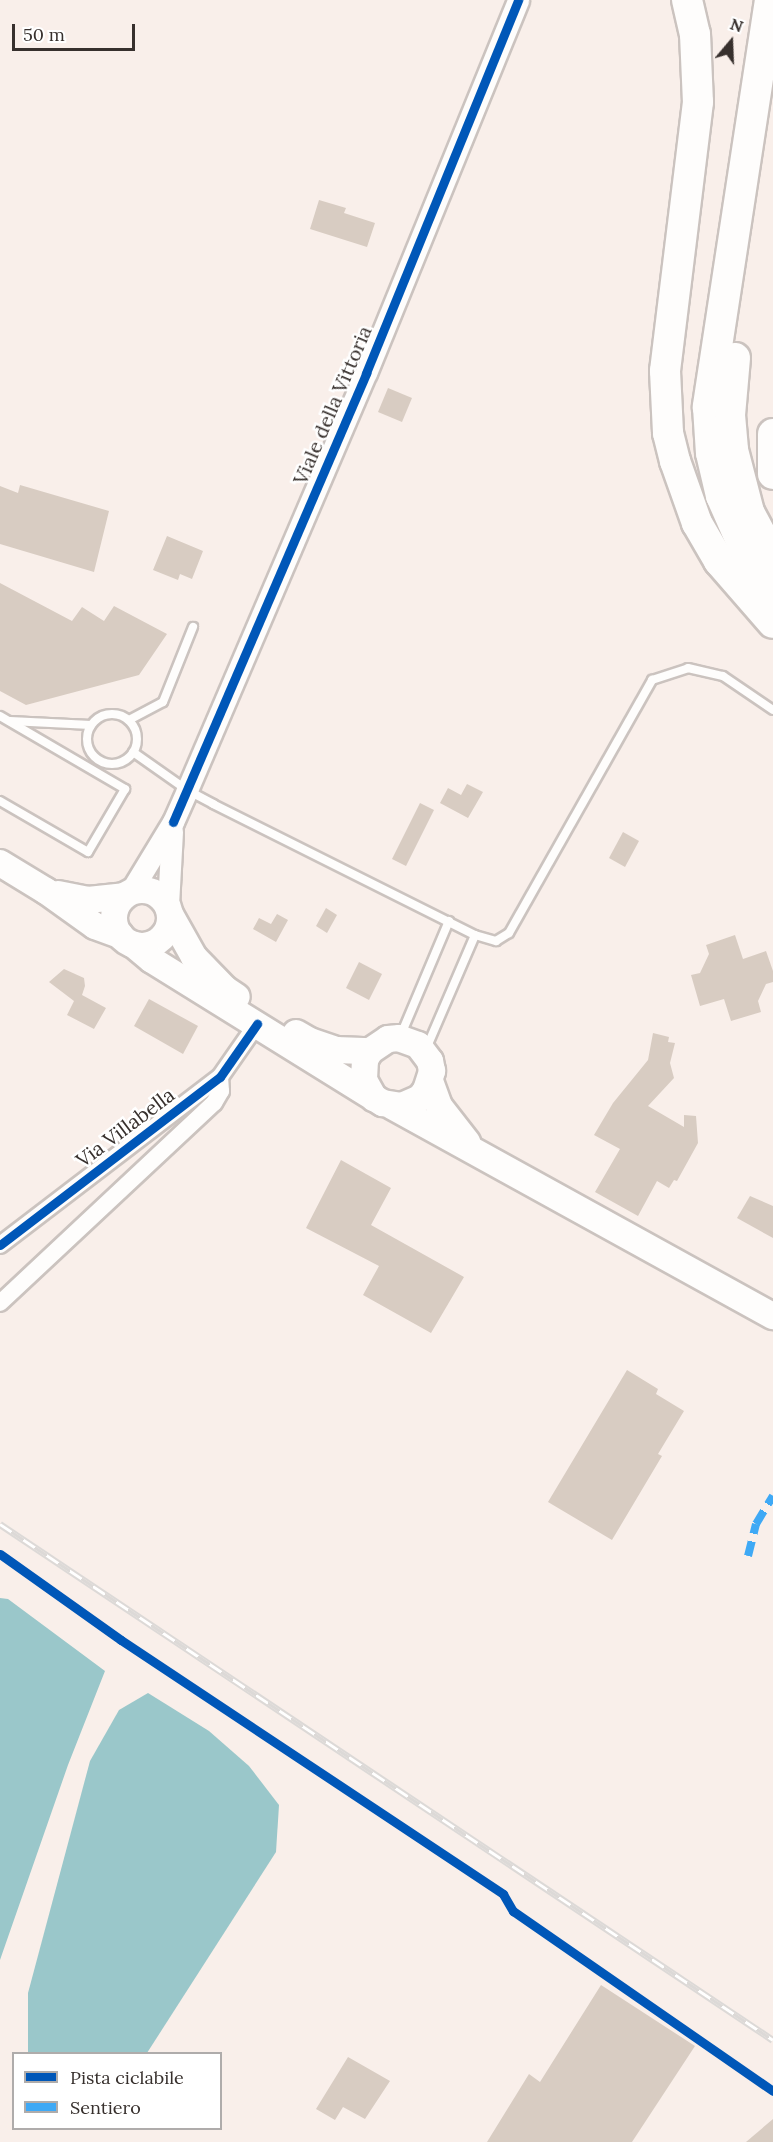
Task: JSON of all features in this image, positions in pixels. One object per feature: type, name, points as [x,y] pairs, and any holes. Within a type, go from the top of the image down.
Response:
[{"type":"highway","points":[[687,0],[696,34],[698,102],[665,371],[668,433],[675,461],[697,523],[719,561],[773,622]]},
{"type":"highway","points":[[770,0],[714,364],[708,418],[716,477],[729,517],[744,548],[773,590]]},
{"type":"highway","points":[[773,115],[731,382],[730,415],[739,479],[749,512],[773,557]]},
{"type":"highway","points":[[773,434],[773,474]]},
{"type":"main road","points":[[0,863],[46,891],[95,926],[127,940],[149,945],[163,937],[170,924],[169,911]]},
{"type":"main road","points":[[46,891],[73,899],[88,900],[148,890],[156,893],[169,911],[194,957],[225,989],[310,1041],[336,1050],[370,1051]]},
{"type":"main road","points":[[128,894],[115,910],[116,927],[127,940],[153,960],[383,1102],[473,1149],[773,1316]]},
{"type":"main road","points":[[399,1038],[418,1045],[425,1052],[432,1071],[430,1081],[420,1098],[402,1106],[383,1102],[364,1080],[365,1060],[370,1051],[378,1044],[399,1038]]},
{"type":"main road","points":[[430,1081],[439,1106],[473,1149]]},
{"type":"street","name":"Viale della Vittoria","points":[[128,894],[173,822],[187,790],[366,373],[518,0]]},
{"type":"street","name":"Viale della Vittoria","points":[[169,911],[173,822]]},
{"type":"street","name":"Via Villabella","points":[[0,1245],[220,1077],[257,1024]]},
{"type":"street","points":[[0,1303],[214,1103],[220,1091],[220,1077]]},
{"type":"lane","points":[[129,720],[163,702],[193,627]]},
{"type":"lane","points":[[133,752],[187,790],[475,935],[496,941],[509,933],[652,680],[688,668],[723,675],[773,710]]},
{"type":"lane","points":[[113,714],[129,720],[137,735],[133,752],[124,761],[111,764],[95,757],[87,742],[91,725],[104,715],[113,714]]},
{"type":"lane","points":[[3,718],[91,725]]},
{"type":"lane","points":[[0,801],[88,852],[125,789],[3,718]]},
{"type":"lane","points":[[103,776],[111,764]]},
{"type":"lane","points":[[399,1038],[449,921]]},
{"type":"lane","points":[[425,1052],[475,935]]},
{"type":"water","points":[[0,1598],[8,1599],[105,1671],[68,1765],[0,1960]]},
{"type":"water","points":[[148,1693],[209,1731],[249,1766],[279,1805],[276,1852],[148,2052],[28,2052],[28,1993],[90,1761],[119,1710]]},
{"type":"building","points":[[319,200],[346,208],[344,213],[375,223],[367,247],[310,229]]},
{"type":"building","points":[[388,388],[412,398],[402,422],[378,412]]},
{"type":"building","points":[[20,485],[109,511],[94,572],[0,544],[0,486],[18,493]]},
{"type":"building","points":[[167,536],[203,551],[192,579],[180,574],[178,580],[153,570]]},
{"type":"building","points":[[0,583],[72,621],[82,607],[104,621],[114,606],[167,634],[139,675],[26,705],[0,691]]},
{"type":"building","points":[[467,784],[483,792],[468,818],[440,803],[448,788],[461,795]]},
{"type":"building","points":[[420,803],[434,810],[406,866],[392,859]]},
{"type":"building","points":[[623,832],[639,841],[625,867],[609,858]]},
{"type":"building","points":[[326,908],[337,915],[327,933],[316,926]]},
{"type":"building","points":[[277,914],[288,920],[276,942],[253,929],[259,918],[271,924]]},
{"type":"building","points":[[735,935],[743,959],[766,951],[773,971],[773,982],[766,984],[758,1001],[761,1012],[731,1021],[724,999],[700,1006],[691,975],[700,973],[709,954],[706,945]]},
{"type":"building","points":[[359,962],[382,974],[369,1000],[346,988]]},
{"type":"building","points":[[64,969],[84,978],[85,986],[82,995],[106,1008],[94,1029],[67,1015],[74,1001],[49,982]]},
{"type":"building","points":[[149,999],[198,1026],[183,1054],[134,1026]]},
{"type":"building","points":[[653,1033],[669,1037],[668,1042],[675,1043],[670,1063],[674,1078],[648,1106],[684,1127],[684,1115],[696,1116],[698,1143],[677,1181],[674,1180],[669,1188],[657,1181],[638,1216],[595,1192],[620,1149],[594,1135],[613,1103],[648,1060]]},
{"type":"building","points":[[341,1160],[391,1188],[371,1225],[464,1277],[431,1333],[363,1295],[379,1266],[306,1228]]},
{"type":"building","points":[[750,1196],[773,1206],[773,1238],[737,1218]]},
{"type":"building","points":[[627,1370],[658,1389],[656,1394],[684,1411],[658,1454],[662,1456],[612,1540],[548,1502]]},
{"type":"building","points":[[601,1985],[695,2046],[632,2142],[487,2142],[529,2074],[540,2082]]},
{"type":"building","points":[[348,2057],[390,2081],[365,2119],[343,2107],[335,2120],[316,2109]]},
{"type":"building","points":[[773,2119],[773,2142],[746,2142]]},
{"type":"railway","points":[[0,1524],[773,2040]]},
{"type":"marked path","points":[[748,1556],[756,1524],[773,1496]]},
{"type":"cycle path","points":[[173,822],[366,373],[518,0]]},
{"type":"cycle path","points":[[0,1245],[220,1077],[257,1024]]},
{"type":"cycle path","points":[[0,1554],[121,1640],[503,1894],[513,1911],[773,2091]]}]
